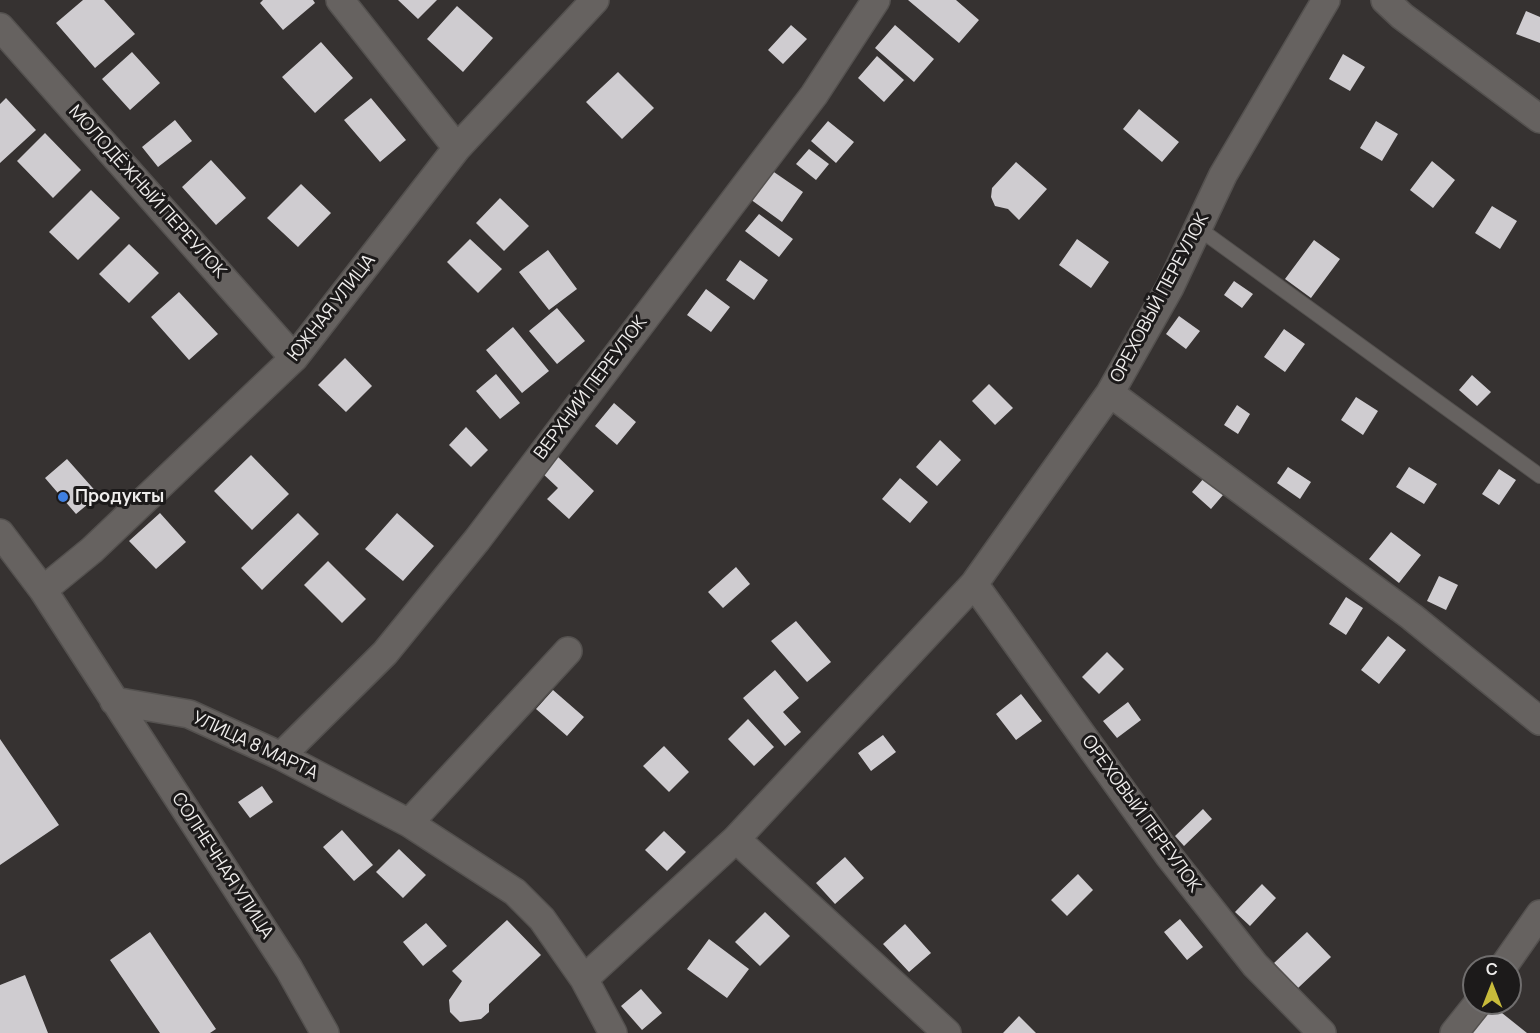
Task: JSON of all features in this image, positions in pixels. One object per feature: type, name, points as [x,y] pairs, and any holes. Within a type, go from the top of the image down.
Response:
[{"type":"street","points":[[340,0],[457,148]]},
{"type":"street","name":"ЮЖНАЯ УЛИЦА","points":[[43,590],[92,550],[294,358],[457,148],[595,0]]},
{"type":"street","name":"ВЕРХНИЙ ПЕРЕУЛОК","points":[[281,756],[385,652],[477,540],[814,95],[876,0]]},
{"type":"street","name":"ОРЕХОВЫЙ ПЕРЕУЛОК","points":[[584,979],[736,839],[974,584],[1110,393],[1170,287],[1223,175],[1326,0]]},
{"type":"street","points":[[1385,0],[1402,16],[1540,119]]},
{"type":"street","name":"МОЛОДЁЖНЫЙ ПЕРЕУЛОК","points":[[0,27],[294,358]]},
{"type":"street","points":[[1110,393],[1412,617],[1540,721]]},
{"type":"street","points":[[0,533],[43,590],[114,700]]},
{"type":"street","name":"ОРЕХОВЫЙ ПЕРЕУЛОК","points":[[974,584],[1176,865],[1255,965],[1322,1033]]},
{"type":"street","points":[[409,823],[568,651]]},
{"type":"street","name":"УЛИЦА 8 МАРТА","points":[[114,700],[189,714],[281,756],[409,823],[515,892],[542,919],[584,979],[613,1033]]},
{"type":"street","name":"СОЛНЕЧНАЯ УЛИЦА","points":[[114,700],[289,969],[326,1033]]},
{"type":"street","points":[[736,839],[946,1033]]},
{"type":"street","points":[[1511,955],[1540,914]]},
{"type":"street","points":[[1454,1033],[1468,1015]]},
{"type":"lane","points":[[1198,228],[1540,476]]},
{"type":"building","points":[[83,0],[104,0],[135,34],[95,68],[56,23]]},
{"type":"building","points":[[263,0],[313,0],[315,3],[283,30],[260,3]]},
{"type":"building","points":[[398,0],[437,0],[418,19]]},
{"type":"building","points":[[908,0],[956,0],[979,20],[959,43]]},
{"type":"building","points":[[457,6],[493,38],[463,72],[427,39]]},
{"type":"building","points":[[1526,11],[1540,17],[1540,43],[1516,34]]},
{"type":"building","points":[[791,25],[807,39],[783,64],[768,50]]},
{"type":"building","points":[[895,25],[934,59],[914,82],[875,48]]},
{"type":"building","points":[[321,42],[353,78],[315,113],[282,77]]},
{"type":"building","points":[[132,52],[160,83],[130,110],[102,79]]},
{"type":"building","points":[[1343,54],[1365,67],[1350,91],[1329,79]]},
{"type":"building","points":[[877,56],[904,80],[884,102],[858,78]]},
{"type":"building","points":[[618,72],[654,108],[622,139],[586,102]]},
{"type":"building","points":[[6,98],[36,130],[0,163],[0,104]]},
{"type":"building","points":[[371,98],[406,140],[380,162],[344,120]]},
{"type":"building","points":[[1139,109],[1179,142],[1162,162],[1123,129]]},
{"type":"building","points":[[175,120],[192,141],[158,167],[142,147]]},
{"type":"building","points":[[828,121],[854,142],[836,163],[811,141]]},
{"type":"building","points":[[1376,121],[1398,134],[1382,161],[1360,148]]},
{"type":"building","points":[[45,133],[81,170],[53,198],[17,161]]},
{"type":"building","points":[[809,149],[829,164],[816,180],[796,164]]},
{"type":"building","points":[[211,160],[246,198],[216,225],[182,187]]},
{"type":"building","points":[[1432,161],[1455,180],[1433,208],[1410,190]]},
{"type":"building","points":[[1016,162],[1047,189],[1019,220],[1008,209],[995,206],[991,197],[992,188]]},
{"type":"building","points":[[771,170],[803,192],[782,222],[750,199]]},
{"type":"building","points":[[301,184],[331,213],[298,247],[267,218]]},
{"type":"building","points":[[91,190],[120,218],[78,260],[49,232]]},
{"type":"building","points":[[500,198],[529,226],[504,251],[476,223]]},
{"type":"building","points":[[1492,206],[1517,221],[1500,249],[1475,233]]},
{"type":"building","points":[[759,214],[793,239],[779,257],[745,231]]},
{"type":"building","points":[[470,239],[502,269],[478,293],[447,262]]},
{"type":"building","points":[[1077,239],[1109,262],[1091,288],[1059,265]]},
{"type":"building","points":[[1314,240],[1340,259],[1311,298],[1285,279]]},
{"type":"building","points":[[129,244],[159,273],[129,303],[99,274]]},
{"type":"building","points":[[548,250],[577,289],[549,310],[519,272]]},
{"type":"building","points":[[740,260],[768,280],[754,300],[726,280]]},
{"type":"building","points":[[1234,281],[1253,294],[1242,308],[1224,295]]},
{"type":"building","points":[[706,289],[730,307],[711,332],[687,315]]},
{"type":"building","points":[[179,292],[218,334],[189,360],[151,317]]},
{"type":"building","points":[[557,308],[585,341],[557,364],[529,331]]},
{"type":"building","points":[[1179,316],[1200,331],[1186,349],[1166,334]]},
{"type":"building","points":[[513,327],[549,371],[522,393],[486,350]]},
{"type":"building","points":[[1284,329],[1305,344],[1285,372],[1264,357]]},
{"type":"building","points":[[345,358],[372,386],[346,412],[318,385]]},
{"type":"building","points":[[496,374],[520,403],[500,419],[476,391]]},
{"type":"building","points":[[1472,375],[1491,392],[1477,406],[1459,390]]},
{"type":"building","points":[[989,384],[1013,408],[995,425],[972,401]]},
{"type":"building","points":[[1356,397],[1378,411],[1363,435],[1341,420]]},
{"type":"building","points":[[614,403],[636,422],[617,445],[595,426]]},
{"type":"building","points":[[1237,405],[1250,414],[1238,434],[1224,425]]},
{"type":"building","points":[[466,427],[488,450],[471,467],[449,445]]},
{"type":"building","points":[[940,440],[961,460],[937,486],[916,467]]},
{"type":"building","points":[[251,455],[289,494],[252,530],[214,491]]},
{"type":"building","points":[[557,456],[594,491],[569,519],[547,499],[558,488],[541,472]]},
{"type":"building","points":[[67,459],[99,495],[76,514],[45,478]]},
{"type":"building","points":[[1288,467],[1311,482],[1300,499],[1277,483]]},
{"type":"building","points":[[1409,467],[1437,484],[1424,504],[1396,487]]},
{"type":"building","points":[[1499,469],[1516,480],[1499,505],[1482,494]]},
{"type":"building","points":[[900,478],[928,502],[910,523],[882,499]]},
{"type":"building","points":[[1204,478],[1223,495],[1211,509],[1192,492]]},
{"type":"building","points":[[160,513],[186,542],[156,569],[129,541]]},
{"type":"building","points":[[298,513],[319,534],[262,590],[241,568]]},
{"type":"building","points":[[397,513],[434,546],[403,581],[365,549]]},
{"type":"building","points":[[1391,532],[1421,555],[1399,583],[1369,559]]},
{"type":"building","points":[[328,561],[366,599],[342,623],[304,585]]},
{"type":"building","points":[[736,567],[750,584],[723,608],[708,592]]},
{"type":"building","points":[[1439,576],[1458,585],[1446,610],[1427,601]]},
{"type":"building","points":[[1346,597],[1363,608],[1346,635],[1329,624]]},
{"type":"building","points":[[796,621],[831,662],[807,682],[771,641]]},
{"type":"building","points":[[1388,636],[1406,650],[1379,684],[1361,670]]},
{"type":"building","points":[[1107,652],[1124,669],[1099,694],[1082,677]]},
{"type":"building","points":[[775,670],[799,698],[783,712],[801,732],[785,746],[743,698]]},
{"type":"building","points":[[553,690],[584,717],[567,736],[536,709]]},
{"type":"building","points":[[1021,694],[1042,721],[1016,740],[996,714]]},
{"type":"building","points":[[1128,702],[1141,720],[1117,738],[1103,721]]},
{"type":"building","points":[[748,719],[774,747],[754,766],[728,739]]},
{"type":"building","points":[[883,735],[896,752],[871,771],[858,753]]},
{"type":"building","points":[[0,739],[59,825],[0,865]]},
{"type":"building","points":[[664,746],[689,772],[669,792],[643,766]]},
{"type":"building","points":[[262,786],[273,802],[250,818],[238,802]]},
{"type":"building","points":[[1203,809],[1212,819],[1184,846],[1175,836]]},
{"type":"building","points":[[342,830],[373,865],[354,881],[323,847]]},
{"type":"building","points":[[664,831],[686,852],[667,871],[645,850]]},
{"type":"building","points":[[399,849],[426,875],[403,898],[376,872]]},
{"type":"building","points":[[845,857],[864,878],[835,904],[816,883]]},
{"type":"building","points":[[1078,874],[1093,890],[1067,916],[1051,900]]},
{"type":"building","points":[[1262,884],[1276,898],[1250,926],[1235,912]]},
{"type":"building","points":[[765,912],[790,936],[760,966],[735,942]]},
{"type":"building","points":[[1180,919],[1203,947],[1187,960],[1164,932]]},
{"type":"building","points":[[507,920],[541,955],[489,1004],[489,1012],[481,1019],[460,1022],[450,1012],[449,1000],[462,981],[452,971]]},
{"type":"building","points":[[426,923],[447,946],[423,966],[403,942]]},
{"type":"building","points":[[905,924],[931,953],[909,972],[883,944]]},
{"type":"building","points":[[150,932],[216,1029],[210,1033],[160,1033],[110,960]]},
{"type":"building","points":[[1307,932],[1331,957],[1298,988],[1274,963]]},
{"type":"building","points":[[709,939],[749,969],[727,998],[687,969]]},
{"type":"building","points":[[25,975],[48,1033],[0,1033],[0,985]]},
{"type":"building","points":[[641,989],[662,1013],[642,1030],[621,1006]]},
{"type":"building","points":[[1484,1015],[1504,1015],[1527,1033],[1469,1033]]},
{"type":"building","points":[[1019,1016],[1036,1033],[1003,1033]]},
{"type":"place","name":"Продукты","points":[[63,497]]}]
